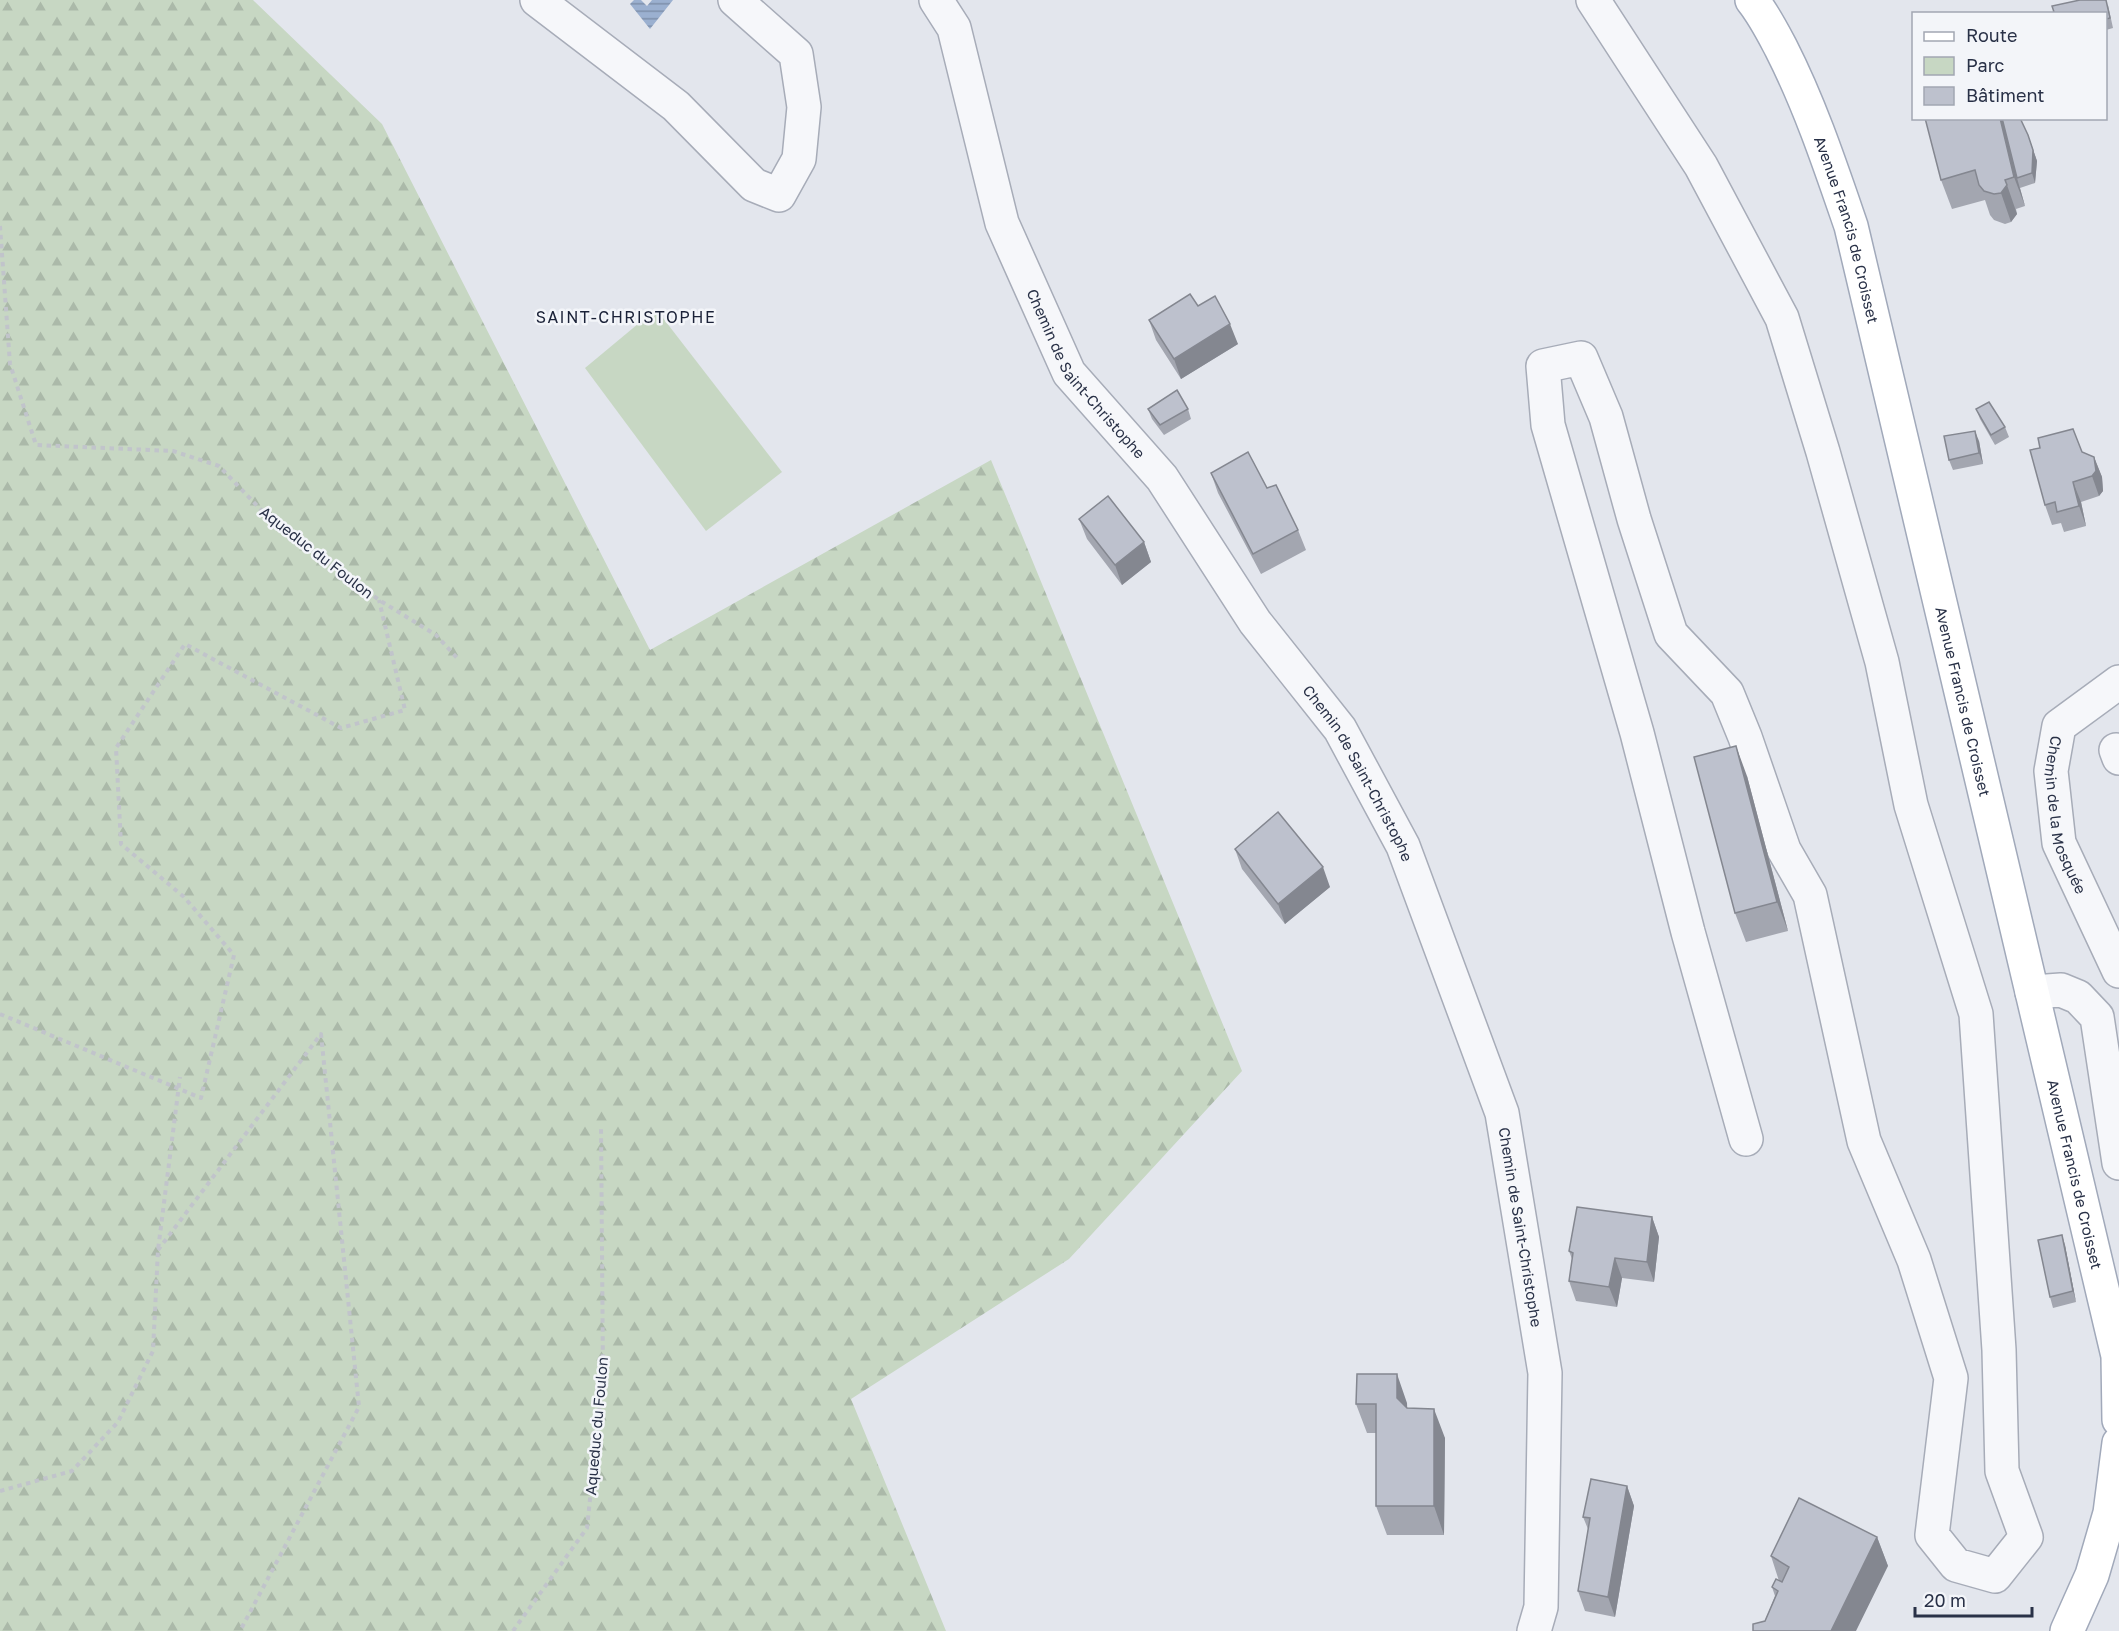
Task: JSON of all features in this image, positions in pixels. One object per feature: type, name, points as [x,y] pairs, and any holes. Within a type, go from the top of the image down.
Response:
[{"type":"main road","name":"Avenue Francis de Croisset","points":[[1752,0],[1761,11],[1791,69],[1820,134],[1851,226],[2118,1356],[2119,1420]]},
{"type":"main road","points":[[2067,1631],[2092,1575],[2110,1513],[2119,1443]]},
{"type":"street","points":[[537,0],[676,106],[754,185],[779,195],[799,159],[804,107],[796,54],[735,0]]},
{"type":"street","name":"Chemin de Saint-Christophe","points":[[936,0],[954,28],[1002,223],[1069,373],[1162,478],[1255,622],[1340,729],[1403,846],[1498,1102],[1502,1113],[1545,1373],[1541,1607],[1534,1631]]},
{"type":"street","points":[[1593,0],[1701,166],[1782,318],[1823,452],[1882,662],[1911,805],[1976,1014],[1999,1350],[2002,1472],[2026,1537],[1995,1576],[1956,1565],[1932,1535],[1951,1378],[1914,1260],[1864,1141],[1810,895],[1784,850],[1745,737],[1727,693],[1671,633],[1634,519],[1606,417],[1581,358],[1543,366],[1548,425],[1637,733],[1688,932],[1746,1139]]},
{"type":"street","name":"Chemin de la Mosquée","points":[[2119,682],[2059,726],[2051,771],[2059,843],[2119,971]]},
{"type":"street","points":[[2032,992],[2061,990],[2070,993],[2078,997],[2097,1017],[2119,1163]]},
{"type":"path","name":"Aqueduc du Foulon","points":[[0,226],[10,364],[36,445],[173,451],[219,466],[265,514],[379,600],[436,635],[459,660]]},
{"type":"path","points":[[0,1014],[201,1098],[234,955],[184,897],[121,844],[116,748],[185,644],[341,728],[405,710],[379,600]]},
{"type":"path","points":[[158,1250],[321,1034],[359,1407],[240,1631]]},
{"type":"path","points":[[0,1491],[72,1471],[118,1422],[153,1351],[158,1250],[180,1077]]},
{"type":"path","name":"Aqueduc du Foulon","points":[[513,1631],[587,1528],[603,1375],[601,1125]]},
{"type":"green space","points":[[0,0],[253,0],[382,124],[650,650],[991,460],[1242,1071],[1069,1259],[851,1399],[946,1631],[0,1631]]},
{"type":"green space","points":[[656,309],[782,472],[706,531],[585,368]]},
{"type":"water","points":[[634,0],[641,0],[647,6],[652,0],[673,0],[650,29],[630,4]]},
{"type":"building","points":[[2080,0],[2106,0],[2110,18],[2107,19],[2107,12],[2054,12],[2052,6]]},
{"type":"building","points":[[1926,120],[2000,120],[2014,177],[2005,180],[2007,185],[2001,193],[1994,194],[1984,191],[1979,185],[1975,170],[1941,180]]},
{"type":"building","points":[[2002,120],[2021,120],[2033,150],[2032,173],[2017,178]]},
{"type":"building","points":[[1190,294],[1198,306],[1215,296],[1230,324],[1174,359],[1149,320]]},
{"type":"building","points":[[1177,390],[1188,409],[1160,425],[1148,409]]},
{"type":"building","points":[[1989,402],[2005,427],[1991,435],[1976,409]]},
{"type":"building","points":[[2073,429],[2082,452],[2094,457],[2096,471],[2092,476],[2073,482],[2079,506],[2057,512],[2055,502],[2045,505],[2030,450],[2040,448],[2038,438]]},
{"type":"building","points":[[1975,431],[1979,453],[1949,460],[1944,436]]},
{"type":"building","points":[[1248,452],[1267,488],[1276,485],[1298,530],[1253,554],[1211,473]]},
{"type":"building","points":[[1108,496],[1144,542],[1115,565],[1079,519]]},
{"type":"building","points":[[1736,746],[1777,902],[1735,913],[1694,757]]},
{"type":"building","points":[[1278,812],[1323,867],[1278,904],[1235,849]]},
{"type":"building","points":[[1577,1207],[1652,1217],[1647,1262],[1615,1258],[1609,1287],[1569,1281],[1573,1253],[1569,1251]]},
{"type":"building","points":[[2062,1235],[2073,1291],[2050,1297],[2038,1240]]},
{"type":"building","points":[[1357,1374],[1397,1374],[1397,1398],[1407,1408],[1434,1409],[1434,1506],[1376,1506],[1376,1404],[1356,1404]]},
{"type":"building","points":[[1591,1479],[1627,1486],[1608,1597],[1578,1591],[1590,1518],[1583,1517]]},
{"type":"building","points":[[1799,1498],[1877,1537],[1831,1631],[1753,1631],[1753,1624],[1765,1621],[1778,1591],[1772,1587],[1776,1579],[1782,1582],[1789,1567],[1771,1556]]},
{"type":"district","name":"SAINT-CHRISTOPHE","points":[[626,317]]}]
